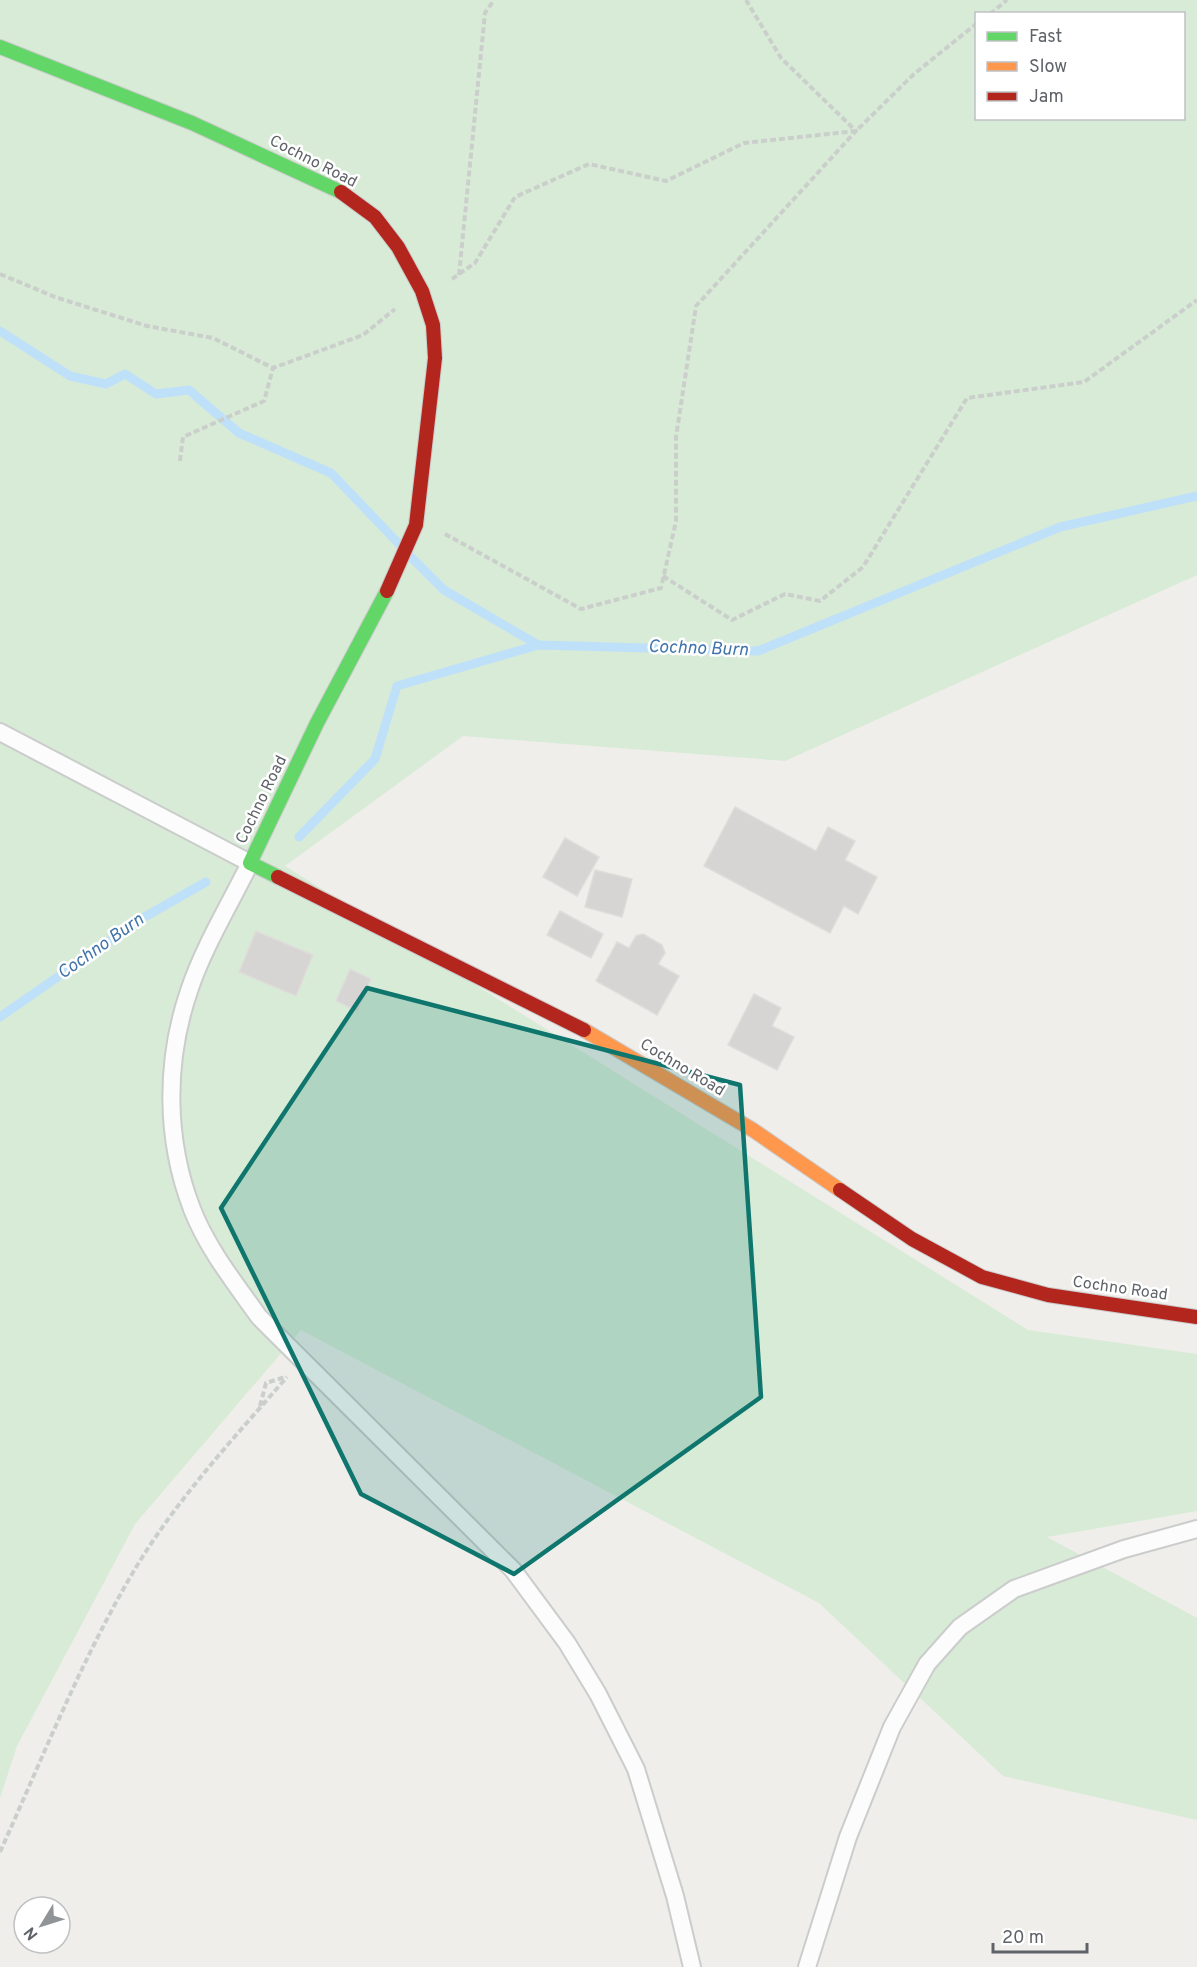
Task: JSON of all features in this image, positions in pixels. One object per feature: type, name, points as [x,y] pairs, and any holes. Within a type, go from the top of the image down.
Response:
[{"type":"street","name":"Cochno Road","points":[[0,47],[192,123],[344,193],[375,217],[398,247],[422,291],[433,325],[435,358],[427,441],[413,529],[397,572],[317,723],[250,864],[595,1035],[753,1130],[912,1239],[982,1277],[1048,1295],[1197,1317]]},
{"type":"lane","points":[[0,732],[250,864],[189,990],[174,1048],[170,1099],[174,1147],[192,1210],[225,1269],[259,1317],[513,1570],[567,1643],[598,1694],[636,1769],[675,1896],[692,1967]]},
{"type":"lane","points":[[807,1967],[848,1837],[892,1727],[927,1664],[960,1627],[1014,1589],[1124,1549],[1197,1529]]},
{"type":"path","points":[[459,276],[485,13],[494,0]]},
{"type":"path","points":[[746,0],[781,58],[856,131]]},
{"type":"path","points":[[992,12],[1007,0]]},
{"type":"path","points":[[413,529],[454,537],[513,573],[581,609],[660,588],[676,521],[676,437],[696,306],[856,131],[914,74],[975,25]]},
{"type":"path","points":[[0,274],[55,297],[147,326],[213,338],[273,368],[363,334],[422,291],[459,276],[475,263],[515,197],[589,164],[666,181],[744,143],[856,131]]},
{"type":"path","points":[[663,576],[732,620],[785,594],[820,601],[863,567],[967,398],[1084,382],[1197,300]]},
{"type":"path","points":[[180,461],[183,438],[264,401],[273,368]]},
{"type":"path","points":[[0,1852],[82,1671],[135,1569],[181,1500],[259,1410],[269,1397],[288,1376],[266,1383],[259,1410]]},
{"type":"highlighted area","points":[[367,988],[740,1085],[761,1397],[514,1574],[361,1494],[221,1208]]},
{"type":"green space","points":[[0,0],[1197,0],[1197,575],[785,761],[463,736],[285,866],[1028,1330],[1197,1354],[1197,1511],[1047,1537],[1197,1618],[1197,1820],[1003,1776],[819,1603],[301,1330],[135,1524],[17,1746],[0,1798]]},
{"type":"building","points":[[735,807],[816,851],[828,827],[855,841],[845,860],[877,877],[858,914],[844,906],[830,933],[704,866]]},
{"type":"building","points":[[565,838],[599,857],[577,896],[543,877]]},
{"type":"building","points":[[595,870],[632,879],[622,917],[585,907]]},
{"type":"building","points":[[560,911],[603,934],[591,958],[547,935]]},
{"type":"building","points":[[256,931],[313,955],[296,996],[239,972]]},
{"type":"building","points":[[643,934],[662,945],[665,953],[658,964],[679,976],[657,1015],[596,981],[617,942],[629,948],[636,936]]},
{"type":"building","points":[[350,969],[371,979],[357,1011],[336,1001]]},
{"type":"building","points":[[754,994],[781,1008],[772,1026],[794,1037],[777,1070],[728,1045]]},
{"type":"waterway","points":[[0,331],[70,376],[106,384],[125,374],[156,394],[189,390],[239,433],[331,473],[400,545]]},
{"type":"waterway","name":"Cochno Burn","points":[[299,837],[375,759],[397,686],[538,645],[758,651],[1060,527],[1197,496]]},
{"type":"waterway","points":[[411,557],[444,590],[538,645]]},
{"type":"waterway","name":"Cochno Burn","points":[[0,1017],[141,919],[206,882]]},
{"type":"traffic: fast","points":[[0,47],[192,123],[341,192]]},
{"type":"traffic: fast","points":[[278,877],[250,863],[317,723],[387,591]]},
{"type":"traffic: slow","points":[[584,1030],[753,1130],[840,1190]]},
{"type":"traffic: jam","points":[[341,192],[375,217],[398,247],[422,291],[433,325],[435,358],[416,525],[387,591]]},
{"type":"traffic: jam","points":[[278,877],[584,1030]]},
{"type":"traffic: jam","points":[[840,1190],[912,1239],[982,1277],[1048,1295],[1197,1317]]}]
